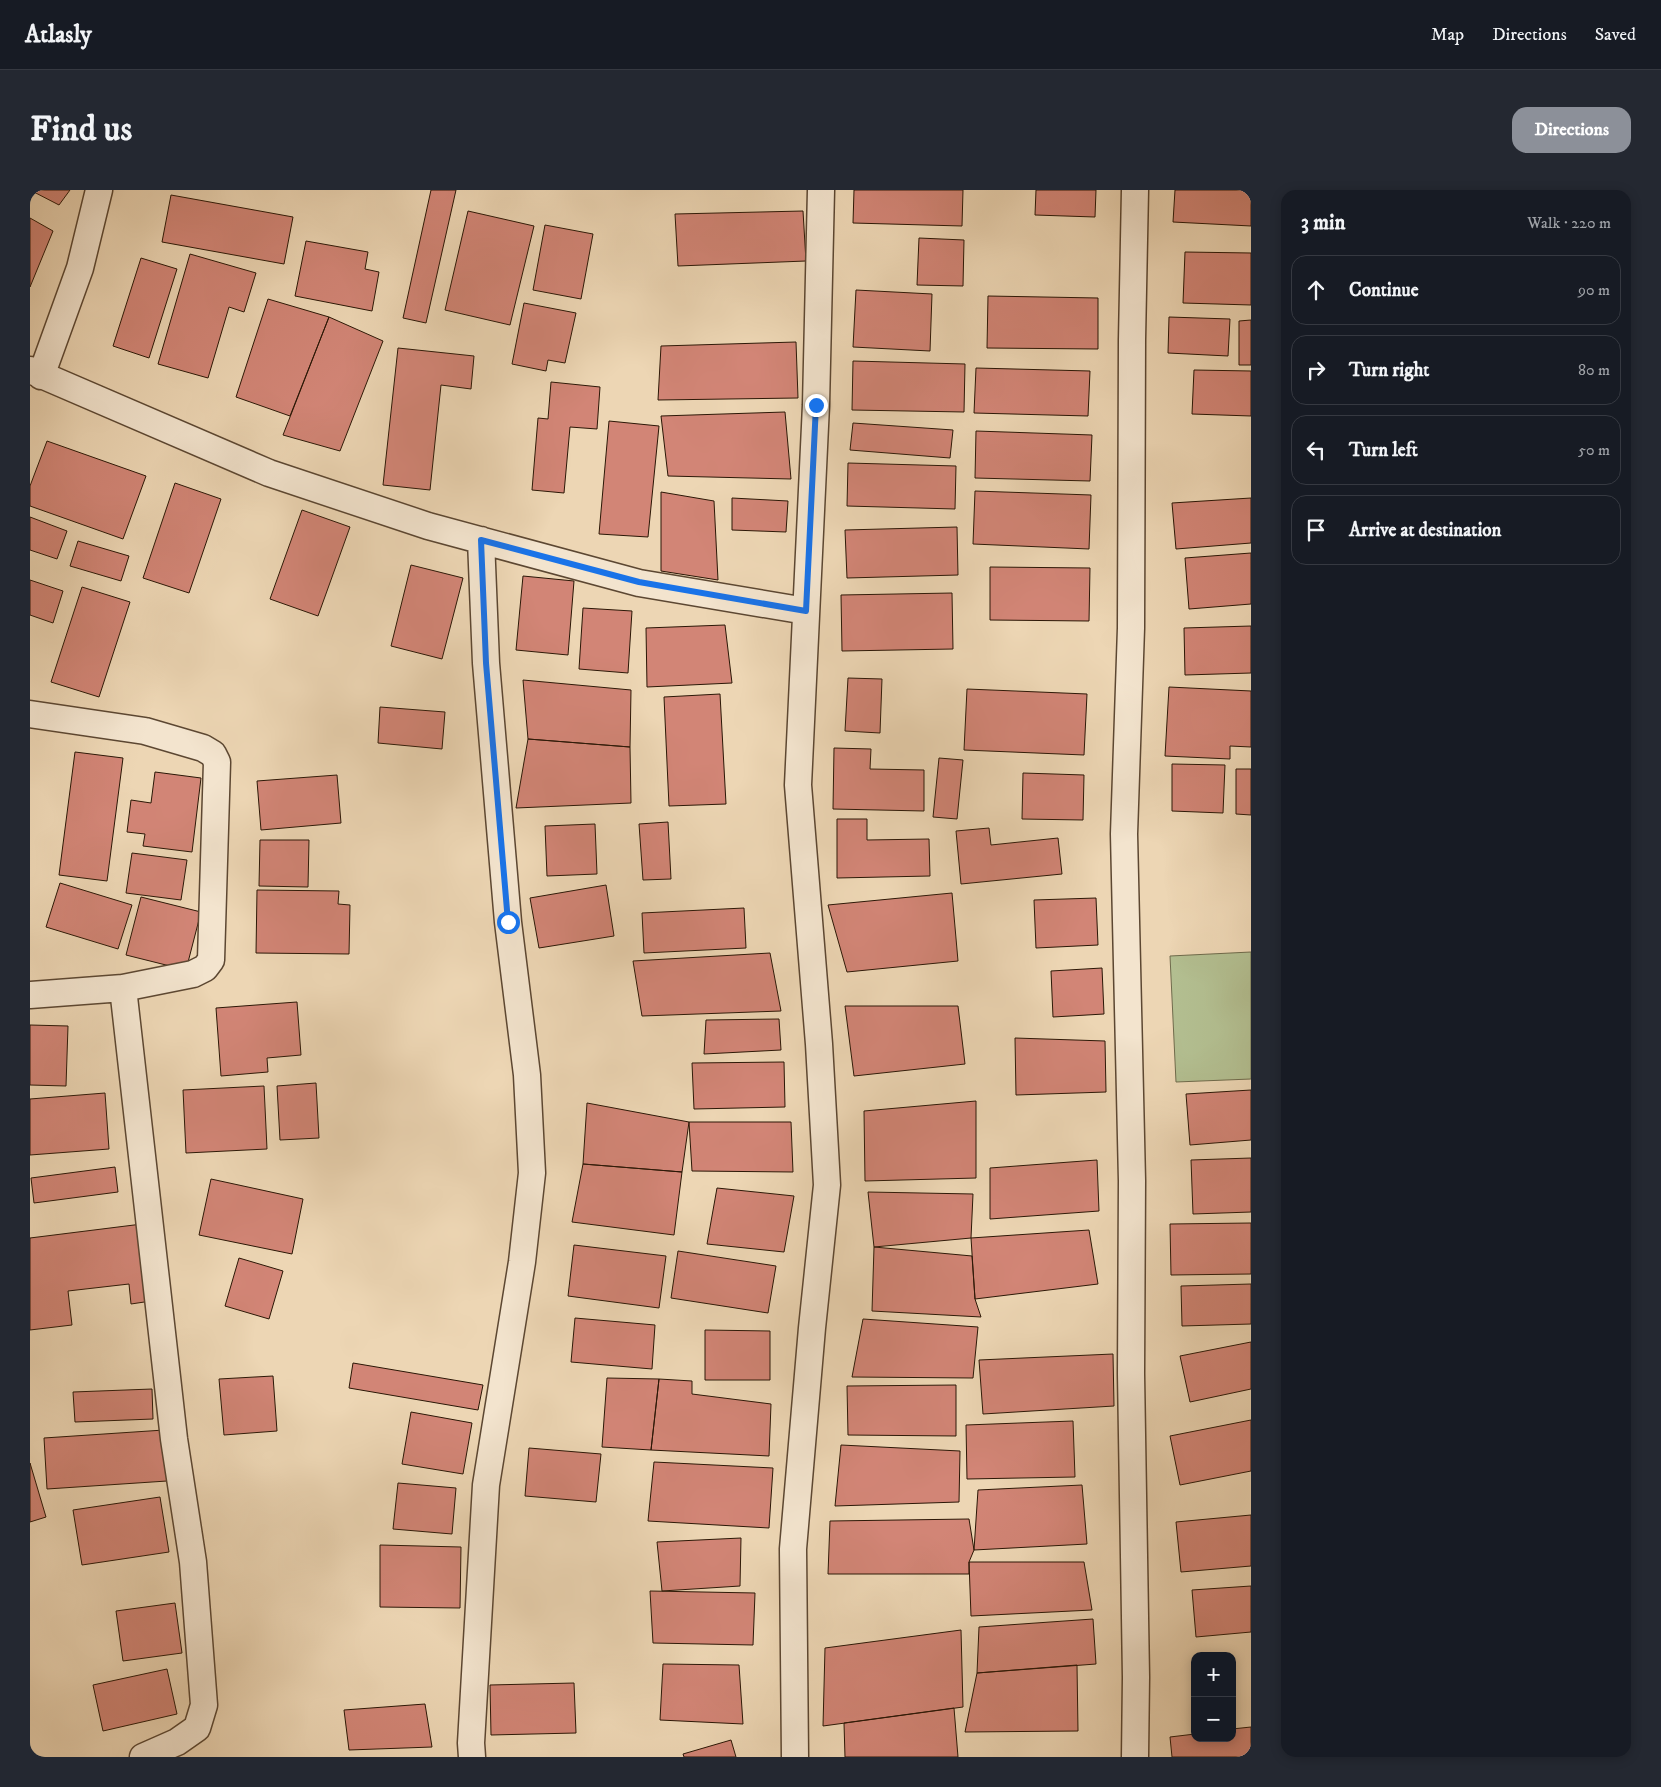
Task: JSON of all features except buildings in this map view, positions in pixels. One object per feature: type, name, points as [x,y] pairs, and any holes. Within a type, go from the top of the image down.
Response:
[{"type":"street","points":[[99,190],[80,268],[36,373],[269,473],[428,526],[639,582],[806,611]]},
{"type":"street","points":[[795,1757],[793,1549],[812,1328],[827,1185],[819,1044],[798,785],[816,405],[821,190]]},
{"type":"street","points":[[1135,190],[1130,628],[1124,834],[1132,1181],[1131,1374],[1136,1677],[1135,1757]]},
{"type":"street","points":[[472,1757],[486,1486],[522,1262],[532,1173],[527,1075],[508,922],[487,673],[481,540]]},
{"type":"street","points":[[30,714],[145,731],[202,748],[213,754],[217,762],[211,960],[206,968],[193,974],[123,988],[30,995]]},
{"type":"street","points":[[123,988],[174,1439],[193,1562],[204,1705],[197,1728],[177,1742],[143,1757]]},
{"type":"green space","points":[[1251,952],[1251,1079],[1176,1082],[1170,956]]},
{"type":"route","points":[[508,922],[486,663],[481,540],[639,582],[806,611],[816,405]]}]
